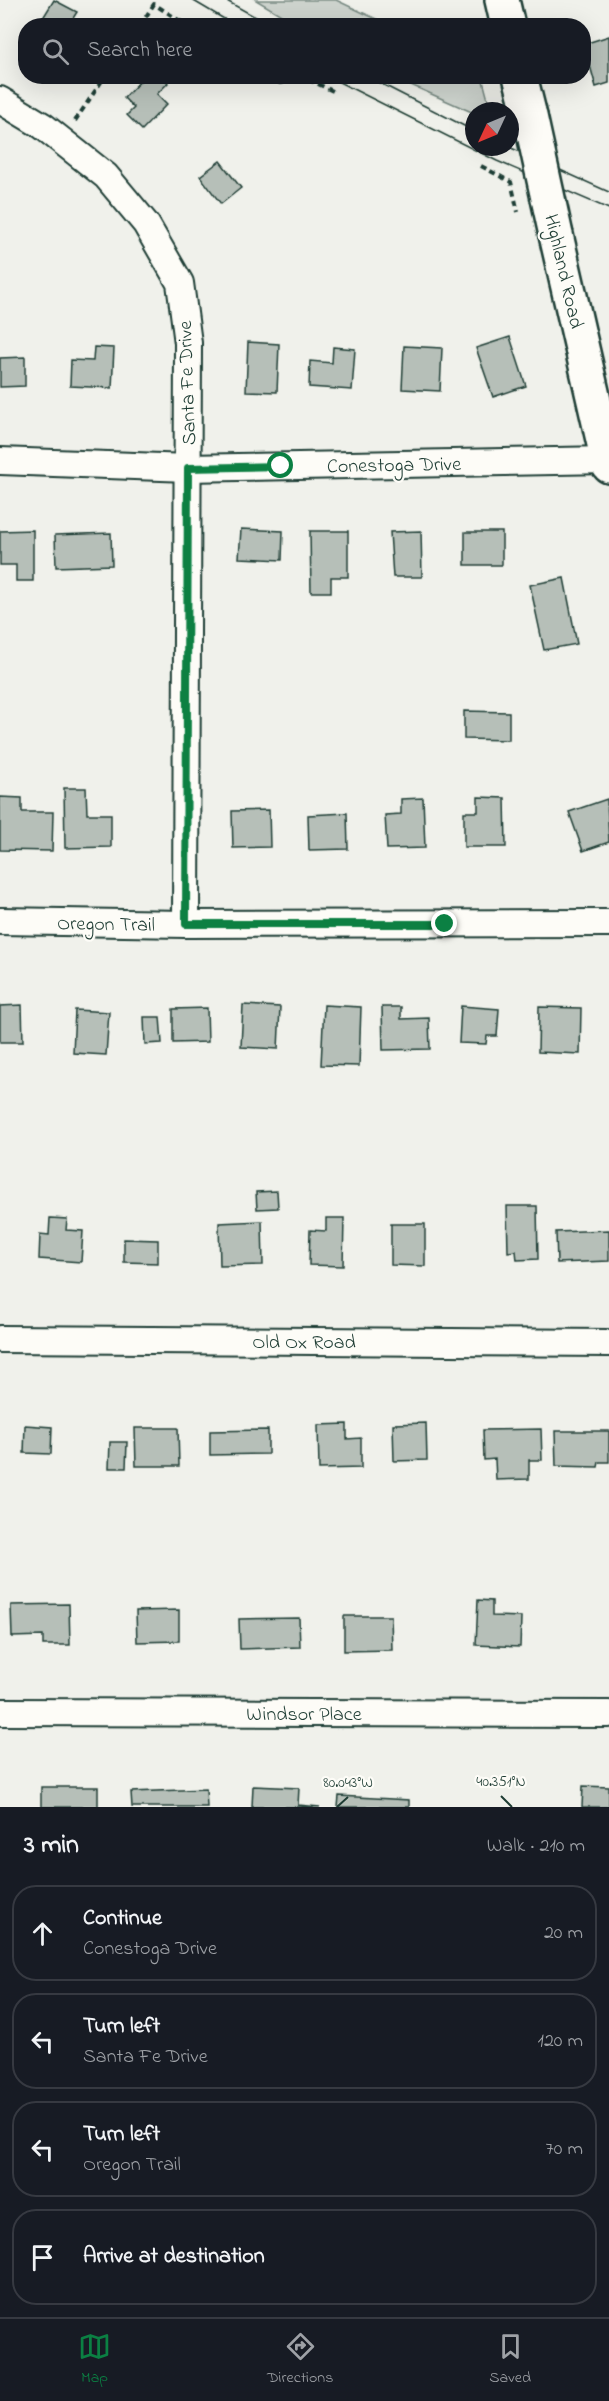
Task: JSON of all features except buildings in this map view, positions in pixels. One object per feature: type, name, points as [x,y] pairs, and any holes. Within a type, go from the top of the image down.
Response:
[{"type":"street","points":[[502,0],[506,18]]},
{"type":"street","name":"Highland Road","points":[[522,84],[609,462]]},
{"type":"street","name":"Santa Fe Drive","points":[[0,100],[62,141],[106,176],[146,224],[180,283],[188,343],[186,924]]},
{"type":"street","name":"Conestoga Drive","points":[[0,461],[188,468],[609,462]]},
{"type":"street","name":"Oregon Trail","points":[[0,921],[186,924],[609,923]]},
{"type":"street","name":"Old Ox Road","points":[[0,1339],[609,1343]]},
{"type":"street","name":"Windsor Place","points":[[0,1712],[609,1714]]},
{"type":"path","points":[[145,18],[154,4],[176,18]]},
{"type":"path","points":[[62,141],[100,84]]},
{"type":"path","points":[[319,84],[335,92]]},
{"type":"path","points":[[481,166],[511,182],[521,224]]},
{"type":"shaded area","points":[[256,0],[336,0],[374,18],[286,18]]},
{"type":"shaded area","points":[[409,84],[484,84],[489,102],[465,102],[465,109]]},
{"type":"tram line","points":[[192,0],[222,18]]},
{"type":"tram line","points":[[225,0],[258,18]]},
{"type":"tram line","points":[[343,84],[497,161],[609,209]]},
{"type":"tram line","points":[[382,84],[465,126]]},
{"type":"tram line","points":[[519,152],[609,192]]},
{"type":"route","points":[[281,466],[188,468],[186,924],[445,924]]}]
